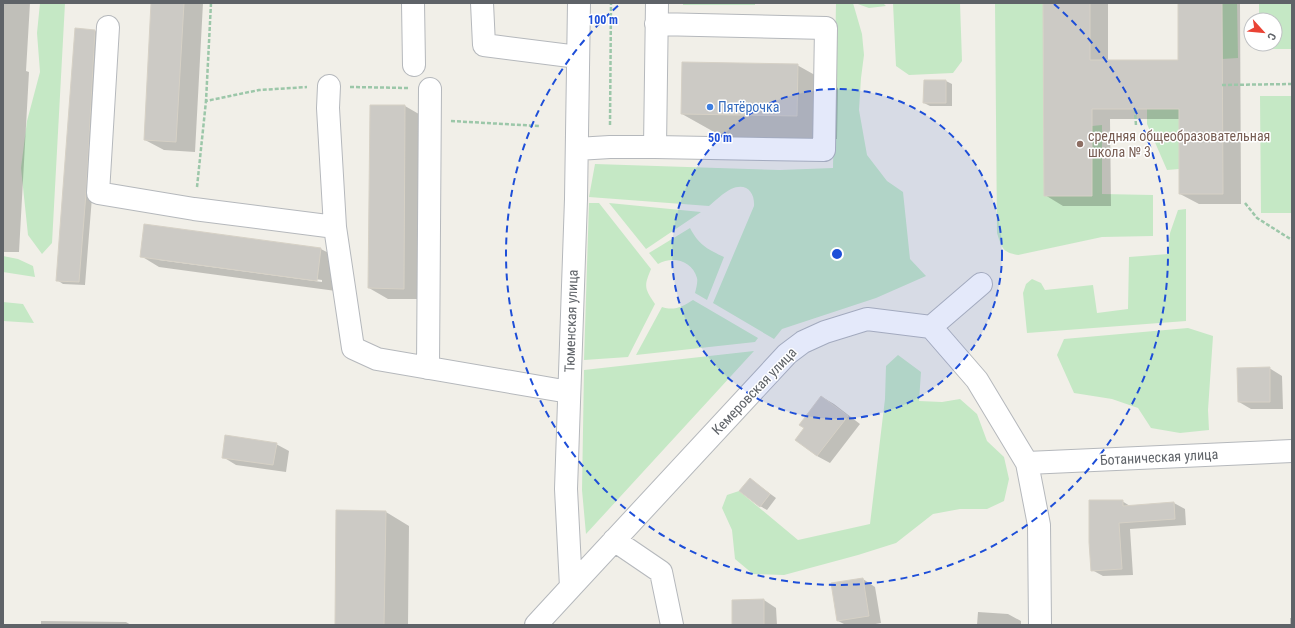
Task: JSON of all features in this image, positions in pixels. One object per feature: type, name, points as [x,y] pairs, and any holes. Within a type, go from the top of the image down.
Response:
[{"type":"street","points":[[413,3],[414,65]]},
{"type":"street","points":[[482,3],[484,45],[578,56]]},
{"type":"street","name":"Тюменская улица","points":[[571,587],[566,489],[577,149],[579,3]]},
{"type":"street","points":[[655,147],[657,3]]},
{"type":"street","points":[[577,149],[655,147],[824,150],[826,28],[656,24]]},
{"type":"street","points":[[108,27],[98,193],[194,209],[335,227]]},
{"type":"street","points":[[329,86],[328,108],[335,227],[352,348],[377,359],[569,392]]},
{"type":"street","points":[[428,368],[430,89]]},
{"type":"street","points":[[981,284],[931,327],[976,380],[1027,463],[1039,525],[1040,625]]},
{"type":"street","name":"Кемеровская улица","points":[[571,587],[787,354],[803,342],[825,332],[867,319],[931,327]]},
{"type":"street","name":"Ботаническая улица","points":[[1027,463],[1292,451]]},
{"type":"street","points":[[614,540],[661,572],[672,625]]},
{"type":"street","points":[[536,625],[571,587]]},
{"type":"path","points":[[194,209],[206,101],[211,3]]},
{"type":"path","points":[[1222,85],[1292,84]]},
{"type":"path","points":[[206,101],[259,90],[329,86],[430,89]]},
{"type":"path","points":[[1136,109],[1136,126]]},
{"type":"path","points":[[447,121],[539,126]]},
{"type":"path","points":[[1245,203],[1257,218],[1292,240]]},
{"type":"green space","points":[[40,3],[65,3],[52,243],[42,254],[28,235],[21,168],[27,121],[40,72],[37,33]]},
{"type":"green space","points":[[683,3],[755,3],[755,5],[683,5]]},
{"type":"green space","points":[[836,3],[853,3],[862,34],[864,55],[859,110],[867,155],[887,181],[903,192],[910,259],[926,276],[876,298],[782,329],[774,339],[713,303],[754,206],[753,196],[748,190],[741,187],[731,189],[709,206],[589,197],[595,164],[780,170],[833,168]]},
{"type":"green space","points":[[855,3],[883,3],[886,6],[869,8]]},
{"type":"green space","points":[[893,3],[960,3],[962,61],[953,73],[909,75],[896,66]]},
{"type":"green space","points":[[995,3],[1043,3],[1044,196],[1092,196],[1092,126],[1102,125],[1102,194],[1153,195],[1153,236],[1102,237],[1018,255],[1006,251],[1003,248],[997,233]]},
{"type":"green space","points":[[1222,3],[1237,3],[1238,58],[1222,59]]},
{"type":"green space","points":[[1259,3],[1292,3],[1292,49],[1283,49],[1283,12],[1259,12]]},
{"type":"green space","points":[[1260,96],[1292,96],[1292,213],[1261,213]]},
{"type":"green space","points":[[1147,109],[1179,109],[1179,169],[1167,170],[1147,124]]},
{"type":"green space","points":[[589,203],[599,203],[651,269],[646,287],[655,304],[628,357],[584,360]]},
{"type":"green space","points":[[609,203],[701,212],[646,249]]},
{"type":"green space","points":[[1186,209],[1186,321],[1027,333],[1023,293],[1026,284],[1032,279],[1041,283],[1045,290],[1093,285],[1097,313],[1128,309],[1129,257],[1168,254],[1170,233],[1178,210]]},
{"type":"green space","points":[[690,228],[700,243],[724,257],[707,300],[695,293],[697,278],[691,267],[681,261],[675,260],[669,260],[658,264],[649,253]]},
{"type":"green space","points":[[3,256],[18,259],[33,266],[35,277],[3,272]]},
{"type":"green space","points":[[693,300],[758,338],[755,342],[636,355],[662,307],[670,309],[678,308]]},
{"type":"green space","points":[[3,302],[23,304],[34,323],[3,321]]},
{"type":"green space","points":[[1188,328],[1213,336],[1208,410],[1209,430],[1180,433],[1151,428],[1138,408],[1112,399],[1074,393],[1057,355],[1064,339]]},
{"type":"green space","points":[[754,351],[586,534],[582,490],[584,370]]},
{"type":"green space","points":[[898,355],[921,372],[919,401],[942,402],[960,399],[977,414],[987,441],[1004,457],[1009,479],[1004,501],[987,509],[960,509],[933,514],[896,543],[858,555],[784,575],[753,574],[735,559],[732,530],[722,508],[727,495],[739,491],[798,540],[870,524],[885,399],[886,366]]},
{"type":"building","points":[[151,3],[184,3],[176,142],[144,140]]},
{"type":"building","points":[[1043,3],[1090,3],[1090,60],[1178,60],[1178,3],[1222,3],[1223,194],[1179,194],[1179,109],[1092,109],[1092,196],[1044,196]]},
{"type":"building","points":[[75,28],[95,30],[86,193],[79,282],[56,281]]},
{"type":"building","points":[[682,62],[798,64],[797,116],[681,114]]},
{"type":"building","points":[[924,80],[946,80],[946,103],[923,103]]},
{"type":"building","points":[[370,105],[405,105],[404,289],[368,288]]},
{"type":"building","points":[[144,224],[321,248],[317,281],[140,257]]},
{"type":"building","points":[[1270,367],[1270,402],[1238,402],[1237,368]]},
{"type":"building","points":[[821,396],[848,416],[817,456],[795,440],[804,428],[799,425]]},
{"type":"building","points":[[225,435],[277,443],[273,465],[222,458]]},
{"type":"building","points":[[750,478],[770,494],[760,507],[739,491]]},
{"type":"building","points":[[1089,500],[1123,500],[1123,506],[1174,502],[1175,519],[1119,523],[1122,569],[1091,571]]},
{"type":"building","points":[[336,510],[386,511],[384,625],[335,625]]},
{"type":"building","points":[[863,578],[869,616],[837,621],[831,583]]},
{"type":"building","points":[[764,599],[764,625],[732,625],[732,600]]},
{"type":"place","name":"Пятёрочка","points":[[710,107]]},
{"type":"place","name":"средняя общеобразовательная школа № 3","points":[[1080,144]]}]
